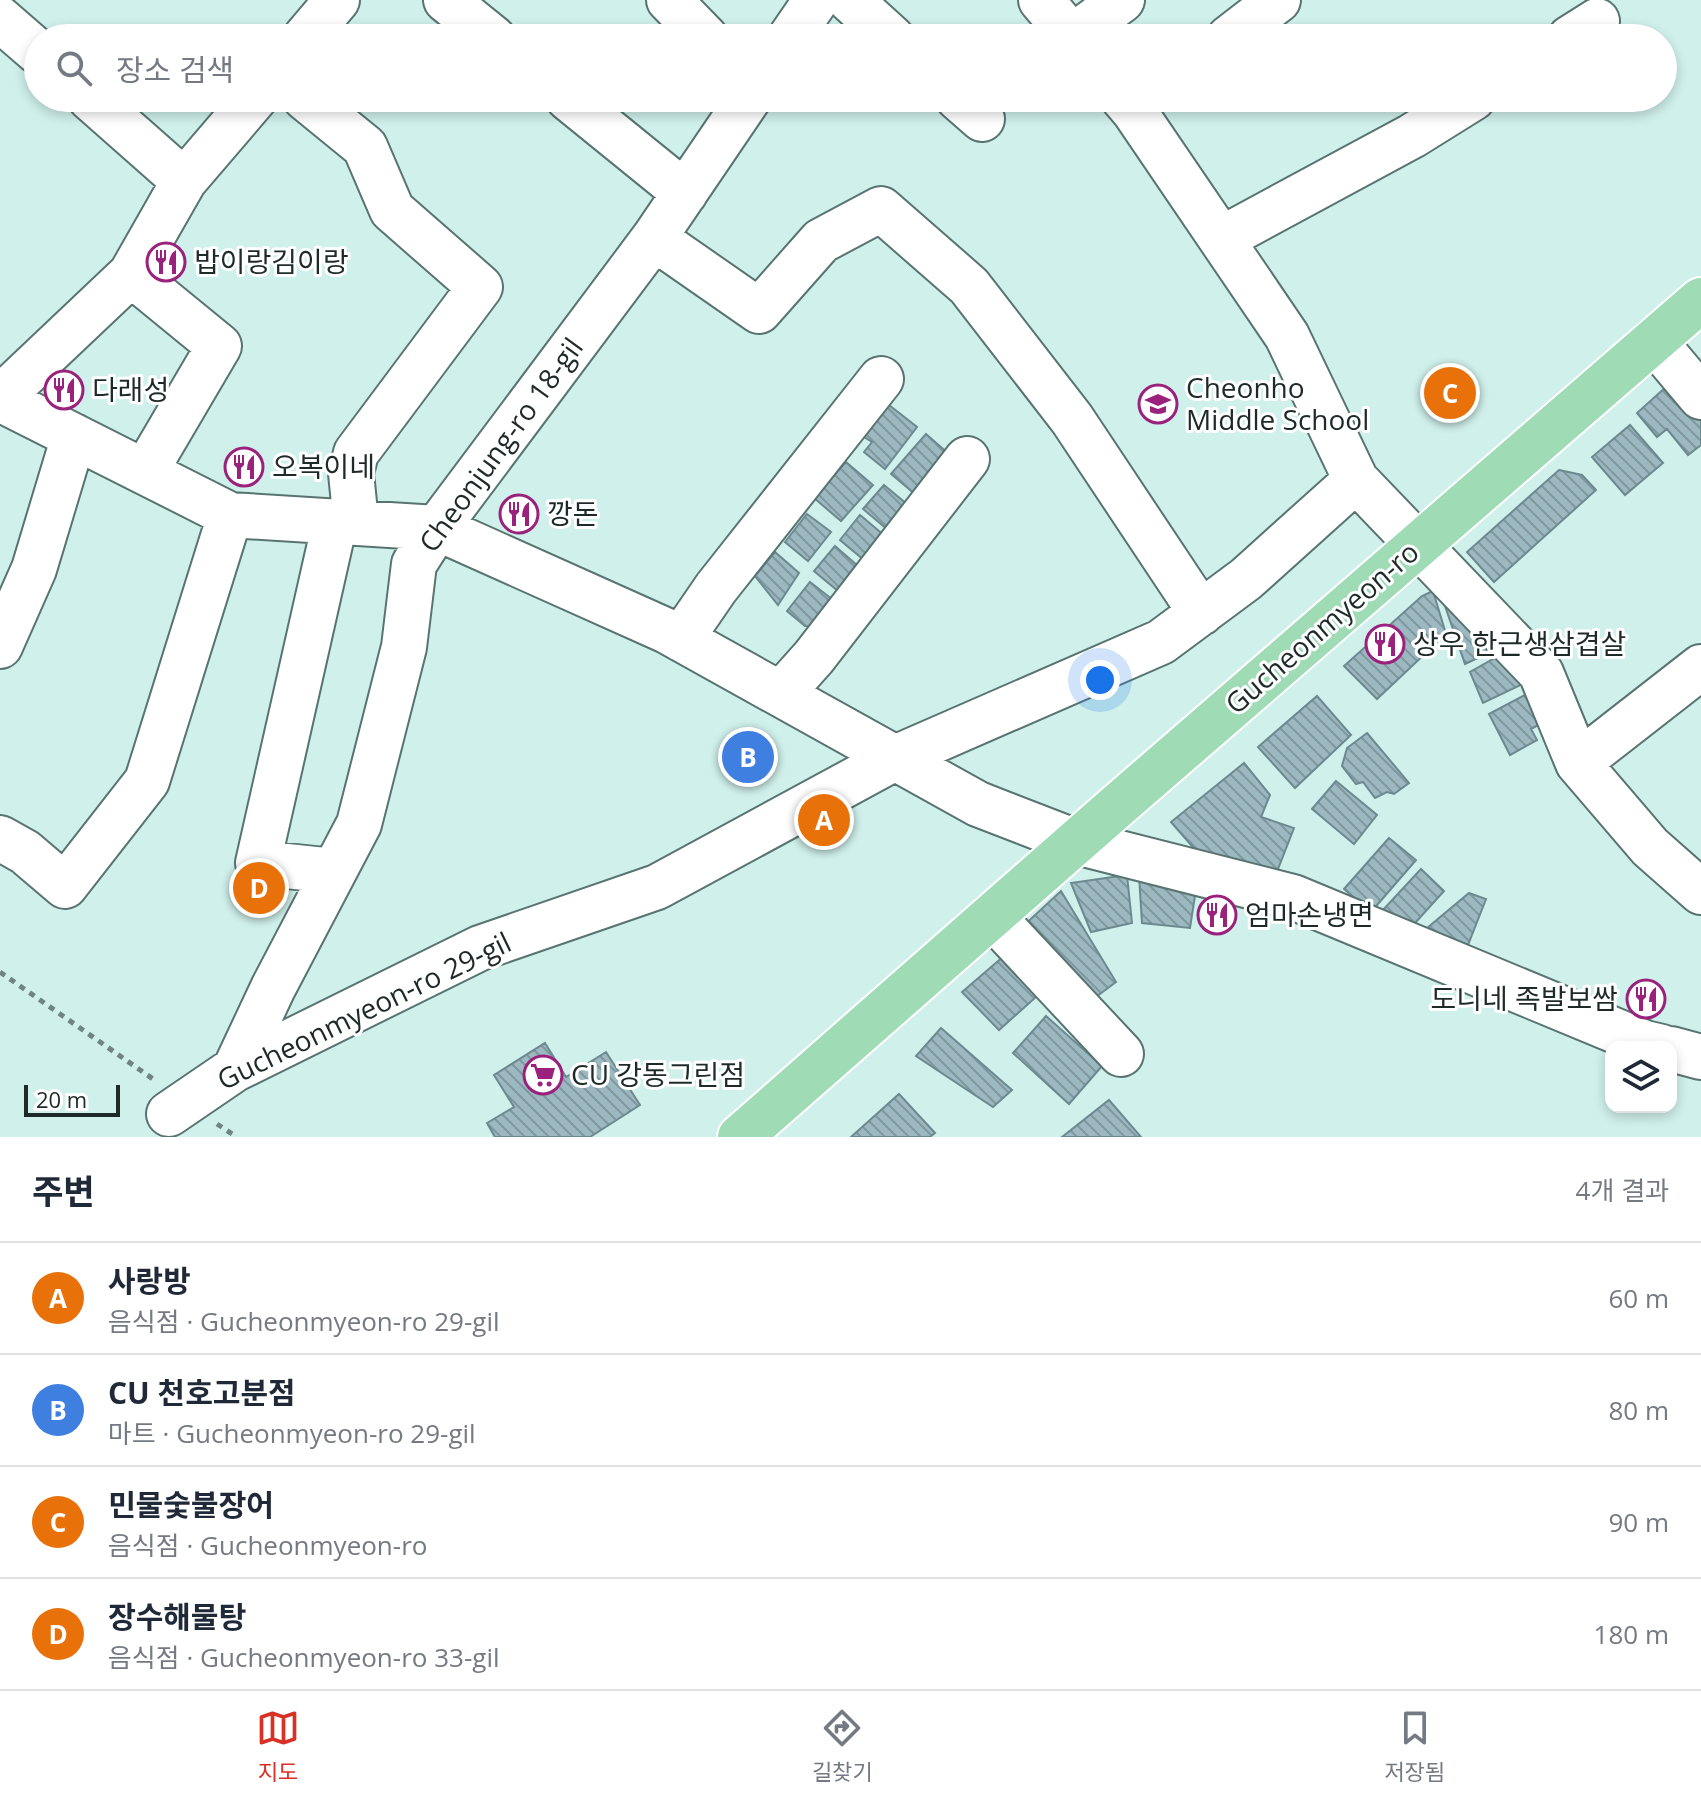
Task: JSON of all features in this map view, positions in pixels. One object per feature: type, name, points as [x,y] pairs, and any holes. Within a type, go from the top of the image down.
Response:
[{"type":"main road","name":"Gucheonmyeon-ro","points":[[740,1137],[1701,300]]},
{"type":"street","points":[[317,24],[337,0]]},
{"type":"street","points":[[446,0],[476,24]]},
{"type":"street","points":[[669,0],[692,24]]},
{"type":"street","points":[[800,24],[816,0]]},
{"type":"street","points":[[850,0],[877,24]]},
{"type":"street","points":[[1041,0],[1061,24]]},
{"type":"street","points":[[1090,24],[1122,0]]},
{"type":"street","points":[[1247,24],[1278,0]]},
{"type":"street","points":[[0,19],[24,40]]},
{"type":"street","points":[[106,112],[184,181]]},
{"type":"street","points":[[243,112],[184,181],[131,274],[0,398],[230,515],[437,528],[667,631],[978,804],[1076,842],[1293,897],[1640,1041]]},
{"type":"street","points":[[322,112],[365,147],[392,210],[480,287],[356,453],[345,522],[258,863],[334,871]]},
{"type":"street","points":[[585,112],[685,193]]},
{"type":"street","name":"Cheonjung-ro 18-gil","points":[[235,1069],[273,988],[359,824],[404,647],[414,564],[437,528],[654,238],[740,112]]},
{"type":"street","points":[[1142,112],[1221,239],[1287,336],[1356,480],[1541,673],[1578,763],[1650,847],[1701,892]]},
{"type":"street","points":[[1221,239],[1451,112]]},
{"type":"street","points":[[654,238],[759,311],[821,241],[881,209],[969,286],[1072,419],[1201,613]]},
{"type":"street","points":[[131,274],[219,346],[145,472]]},
{"type":"street","points":[[1654,341],[1701,397]]},
{"type":"street","points":[[681,639],[716,588],[881,379]]},
{"type":"street","points":[[0,646],[34,569],[74,436]]},
{"type":"street","points":[[781,694],[814,657],[967,459]]},
{"type":"street","name":"Gucheonmyeon-ro 29-gil","points":[[178,1108],[235,1069],[480,948],[657,887],[895,758],[1161,642],[1246,579],[1356,480]]},
{"type":"street","points":[[0,838],[25,852],[65,886],[147,781],[230,515]]},
{"type":"street","points":[[1578,763],[1701,667]]},
{"type":"street","points":[[992,916],[1121,1054]]},
{"type":"street","points":[[1677,1051],[1701,1057]]},
{"type":"path","points":[[0,972],[178,1108],[237,1137]]},
{"type":"building","points":[[1677,377],[1701,405],[1701,445],[1688,455],[1667,429],[1657,437],[1637,413]]},
{"type":"building","points":[[889,405],[917,427],[885,469],[864,452],[872,442],[864,437]]},
{"type":"building","points":[[1630,425],[1663,463],[1625,495],[1592,457]]},
{"type":"building","points":[[926,434],[958,462],[916,495],[891,474]]},
{"type":"building","points":[[846,462],[873,485],[841,521],[814,498]]},
{"type":"building","points":[[1559,470],[1582,475],[1596,490],[1494,582],[1467,552]]},
{"type":"building","points":[[884,485],[914,510],[894,535],[863,509]]},
{"type":"building","points":[[807,514],[831,532],[808,561],[785,542]]},
{"type":"building","points":[[860,515],[891,541],[870,565],[840,540]]},
{"type":"building","points":[[835,546],[865,572],[844,596],[814,571]]},
{"type":"building","points":[[775,552],[799,573],[778,605],[755,576]]},
{"type":"building","points":[[810,582],[842,607],[815,627],[805,626],[787,611]]},
{"type":"building","points":[[1433,591],[1446,634],[1377,699],[1344,666],[1422,596]]},
{"type":"building","points":[[1444,603],[1501,647],[1465,664]]},
{"type":"building","points":[[1502,654],[1529,681],[1483,703],[1470,672]]},
{"type":"building","points":[[1536,689],[1551,718],[1531,729],[1537,740],[1510,755],[1489,714]]},
{"type":"building","points":[[1317,696],[1351,735],[1295,788],[1258,747]]},
{"type":"building","points":[[1367,733],[1409,783],[1394,794],[1387,792],[1375,798],[1363,782],[1356,784],[1342,766],[1347,748]]},
{"type":"building","points":[[1244,763],[1270,795],[1261,817],[1294,828],[1276,874],[1199,854],[1171,822]]},
{"type":"building","points":[[1336,781],[1377,815],[1354,844],[1312,809]]},
{"type":"building","points":[[1389,838],[1416,860],[1371,912],[1344,889]]},
{"type":"building","points":[[1421,869],[1444,891],[1415,923],[1381,912]]},
{"type":"building","points":[[1127,875],[1132,923],[1091,932],[1071,883]]},
{"type":"building","points":[[1139,876],[1197,883],[1190,928],[1142,923]]},
{"type":"building","points":[[1061,891],[1116,982],[1088,1003],[1021,928]]},
{"type":"building","points":[[1469,893],[1486,899],[1468,945],[1426,929]]},
{"type":"building","points":[[1004,956],[1036,997],[999,1030],[962,992]]},
{"type":"building","points":[[1046,1016],[1102,1066],[1069,1104],[1013,1053]]},
{"type":"building","points":[[941,1028],[1012,1090],[993,1107],[916,1056]]},
{"type":"building","points":[[545,1043],[566,1077],[606,1052],[640,1105],[590,1137],[495,1137],[487,1123],[514,1107],[494,1075]]},
{"type":"building","points":[[899,1094],[935,1133],[930,1137],[851,1137]]},
{"type":"building","points":[[1109,1100],[1141,1137],[1062,1137]]},
{"type":"place","name":"밥이랑김이랑","points":[[166,262]]},
{"type":"place","name":"다래성","points":[[64,390]]},
{"type":"place","name":"민물숯불장어","points":[[1450,393]]},
{"type":"place","name":"Cheonho Middle School","points":[[1158,404]]},
{"type":"place","name":"오복이네","points":[[244,467]]},
{"type":"place","name":"깡돈","points":[[519,514]]},
{"type":"place","name":"상우 한근생삼겹살","points":[[1385,644]]},
{"type":"place","name":"CU 천호고분점","points":[[748,757]]},
{"type":"place","name":"사랑방","points":[[824,820]]},
{"type":"place","name":"장수해물탕","points":[[259,888]]},
{"type":"place","name":"엄마손냉면","points":[[1217,915]]},
{"type":"place","name":"도니네 족발보쌈","points":[[1646,999]]},
{"type":"place","name":"CU 강동그린점","points":[[543,1075]]}]
